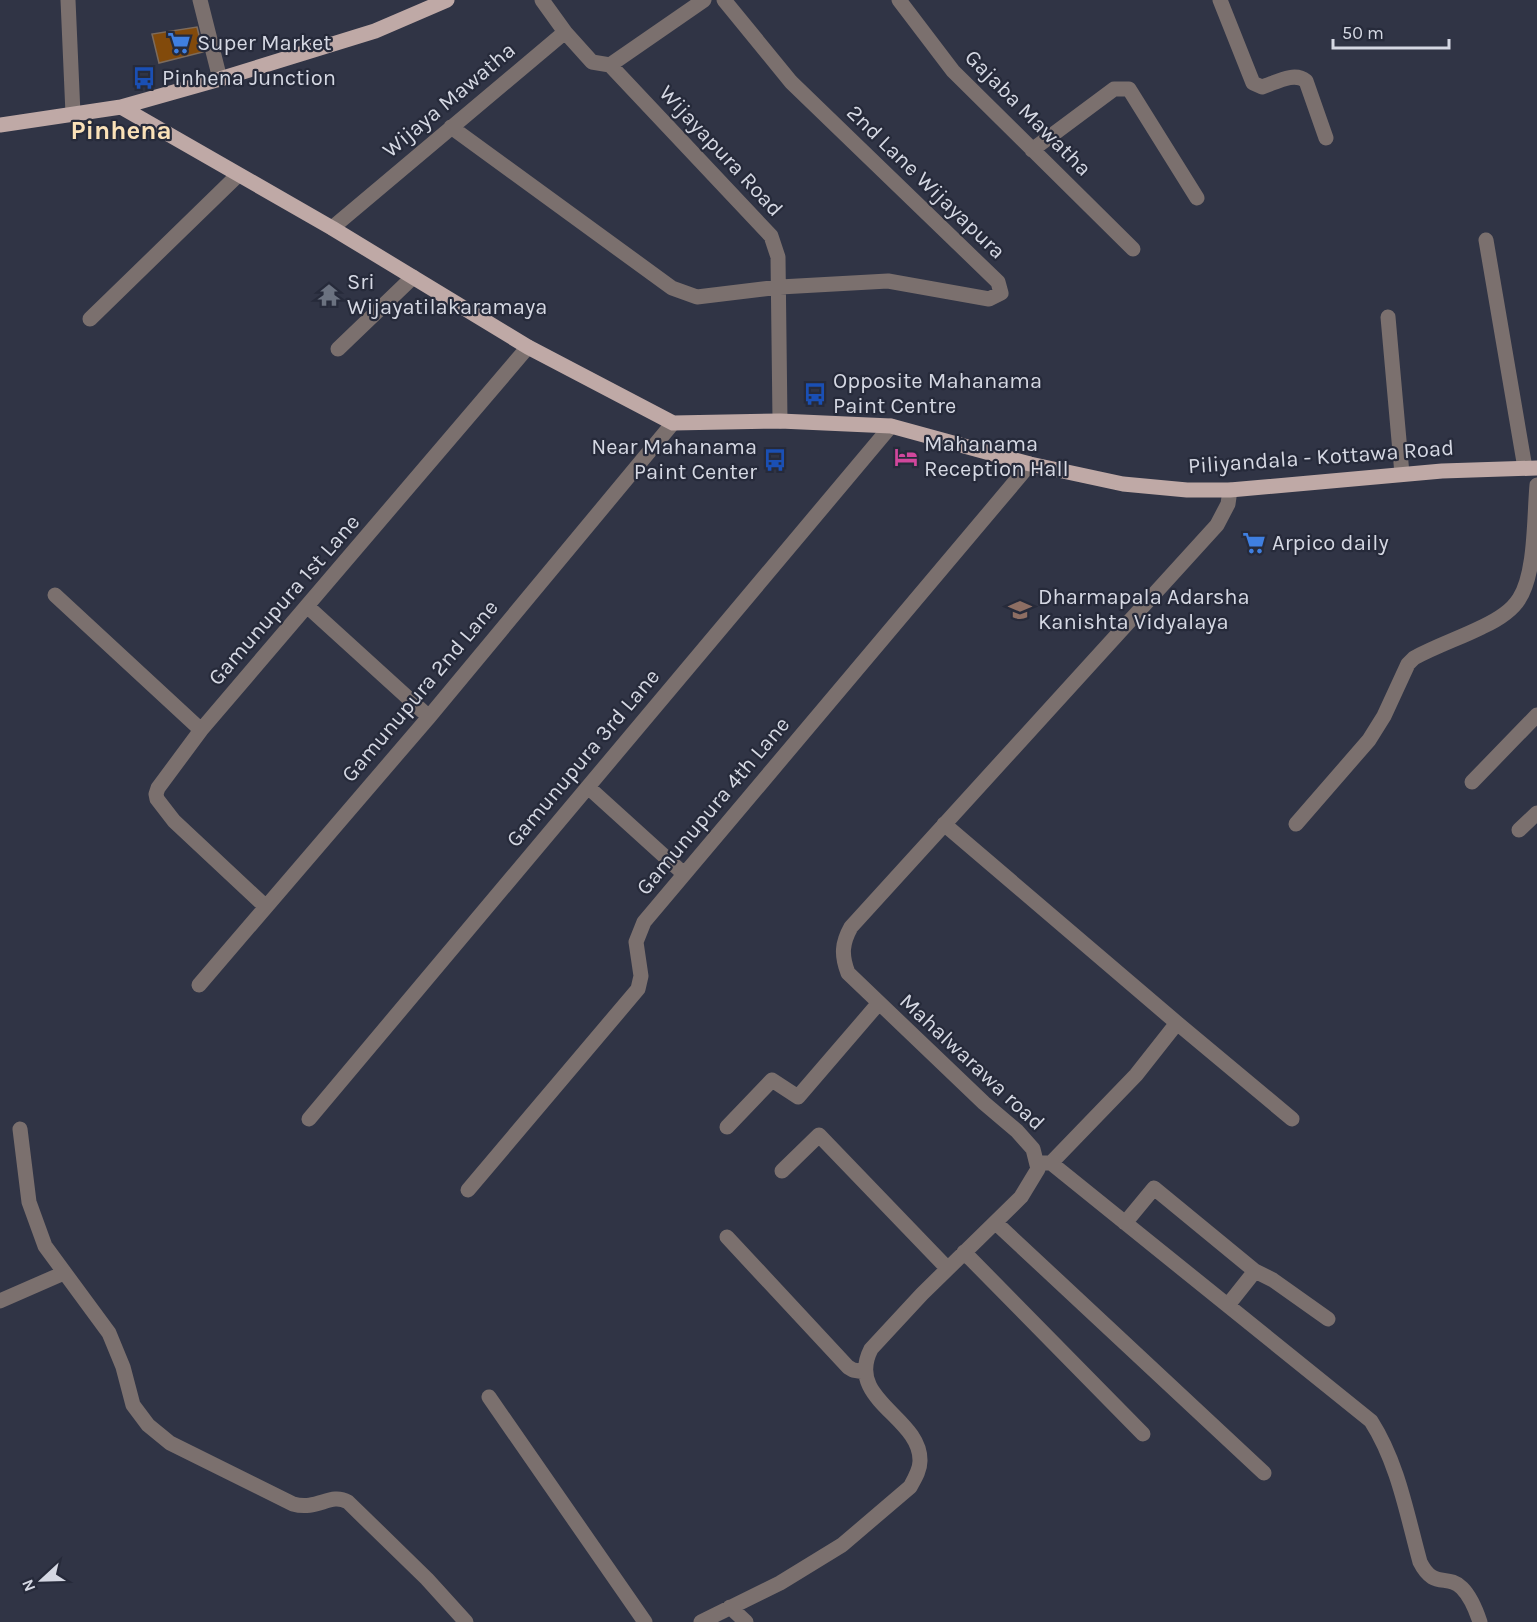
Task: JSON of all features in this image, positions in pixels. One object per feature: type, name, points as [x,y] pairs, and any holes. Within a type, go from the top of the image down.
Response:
[{"type":"main road","points":[[0,125],[121,107],[220,80],[375,31],[447,0]]},
{"type":"main road","name":"Piliyandala - Kottawa Road","points":[[121,107],[332,228],[528,347],[673,423],[780,421],[891,426],[1030,464],[1123,484],[1187,490],[1230,490],[1402,474],[1531,468]]},
{"type":"street","points":[[68,0],[74,114]]},
{"type":"street","points":[[200,0],[220,80]]},
{"type":"street","points":[[542,0],[565,32],[592,62],[610,65],[705,0]]},
{"type":"street","name":"2nd Lane Wijayapura","points":[[451,127],[672,288],[697,297],[780,287],[888,281],[989,299],[1001,293],[998,282],[791,82],[724,0]]},
{"type":"street","name":"Gajaba Mawatha","points":[[899,0],[953,71],[1133,249]]},
{"type":"street","points":[[1220,0],[1253,83],[1262,87],[1300,76],[1305,81],[1326,138]]},
{"type":"street","name":"Wijaya Mawatha","points":[[332,228],[565,32]]},
{"type":"street","name":"Wijayapura Road","points":[[610,65],[771,236],[778,257],[780,287],[780,421]]},
{"type":"street","points":[[1032,150],[1114,88],[1129,89],[1197,198]]},
{"type":"street","points":[[90,320],[238,175]]},
{"type":"street","points":[[1486,240],[1531,468]]},
{"type":"street","points":[[338,349],[413,277]]},
{"type":"street","points":[[1388,317],[1402,474]]},
{"type":"street","name":"Gamunupura 1st Lane","points":[[266,907],[174,822],[157,800],[158,788],[201,730],[528,347]]},
{"type":"street","name":"Gamunupura 2nd Lane","points":[[199,985],[429,717],[673,423]]},
{"type":"street","name":"Gamunupura 3rd Lane","points":[[309,1119],[891,426]]},
{"type":"street","name":"Gamunupura 4th Lane","points":[[468,1190],[638,989],[640,976],[636,942],[644,922],[1030,464]]},
{"type":"street","points":[[1296,824],[1369,740],[1384,716],[1408,664],[1414,658],[1484,627],[1505,614],[1518,600],[1525,587],[1530,568],[1537,485]]},
{"type":"street","name":"Mahalwarawa road","points":[[865,1372],[866,1360],[871,1349],[947,1268],[1021,1197],[1038,1169],[1045,1163],[1017,1131],[984,1103],[848,973],[843,961],[844,940],[851,927],[1216,525],[1228,504],[1230,490]]},
{"type":"street","points":[[55,595],[201,730]]},
{"type":"street","points":[[308,607],[429,717]]},
{"type":"street","points":[[1472,782],[1537,715]]},
{"type":"street","points":[[588,788],[684,874]]},
{"type":"street","points":[[1519,830],[1537,813]]},
{"type":"street","points":[[944,824],[1292,1119]]},
{"type":"street","points":[[727,1127],[772,1080],[798,1097],[879,1004]]},
{"type":"street","points":[[1177,1023],[1136,1075],[1045,1163],[1125,1223],[1371,1421],[1382,1437],[1392,1461],[1420,1563],[1426,1574],[1438,1581],[1453,1583],[1461,1587],[1472,1602],[1480,1622]]},
{"type":"street","points":[[20,1129],[29,1202],[45,1246],[109,1333],[123,1367],[133,1405],[148,1425],[170,1443],[293,1504],[311,1507],[335,1498],[348,1502],[427,1579],[466,1622]]},
{"type":"street","points":[[782,1171],[819,1135],[947,1268]]},
{"type":"street","points":[[1125,1223],[1154,1188],[1255,1271],[1273,1280],[1328,1319]]},
{"type":"street","points":[[996,1223],[1264,1473]]},
{"type":"street","points":[[701,1622],[780,1583],[842,1545],[910,1486],[917,1474],[920,1460],[916,1444],[873,1392],[865,1372],[848,1367],[727,1237]]},
{"type":"street","points":[[964,1252],[1143,1434]]},
{"type":"street","points":[[1228,1305],[1255,1271]]},
{"type":"street","points":[[0,1301],[64,1273]]},
{"type":"street","points":[[489,1397],[645,1622]]},
{"type":"street","points":[[730,1607],[746,1622]]},
{"type":"building","name":"Super Market","points":[[197,27],[203,52],[159,63],[152,34]]},
{"type":"place","name":"Super Market","points":[[179,43]]},
{"type":"place","name":"Pinhena Junction","points":[[144,78]]},
{"type":"place","name":"Sri Wijayatilakaramaya","points":[[329,295]]},
{"type":"place","name":"Opposite Mahanama Paint Centre","points":[[815,394]]},
{"type":"place","name":"Mahanama Reception Hall","points":[[906,457]]},
{"type":"place","name":"Near Mahanama Paint Center","points":[[775,460]]},
{"type":"place","name":"Arpico daily","points":[[1254,543]]},
{"type":"place","name":"Dharmapala Adarsha Kanishta Vidyalaya","points":[[1020,610]]},
{"type":"district","name":"Pinhena","points":[[121,130]]}]
